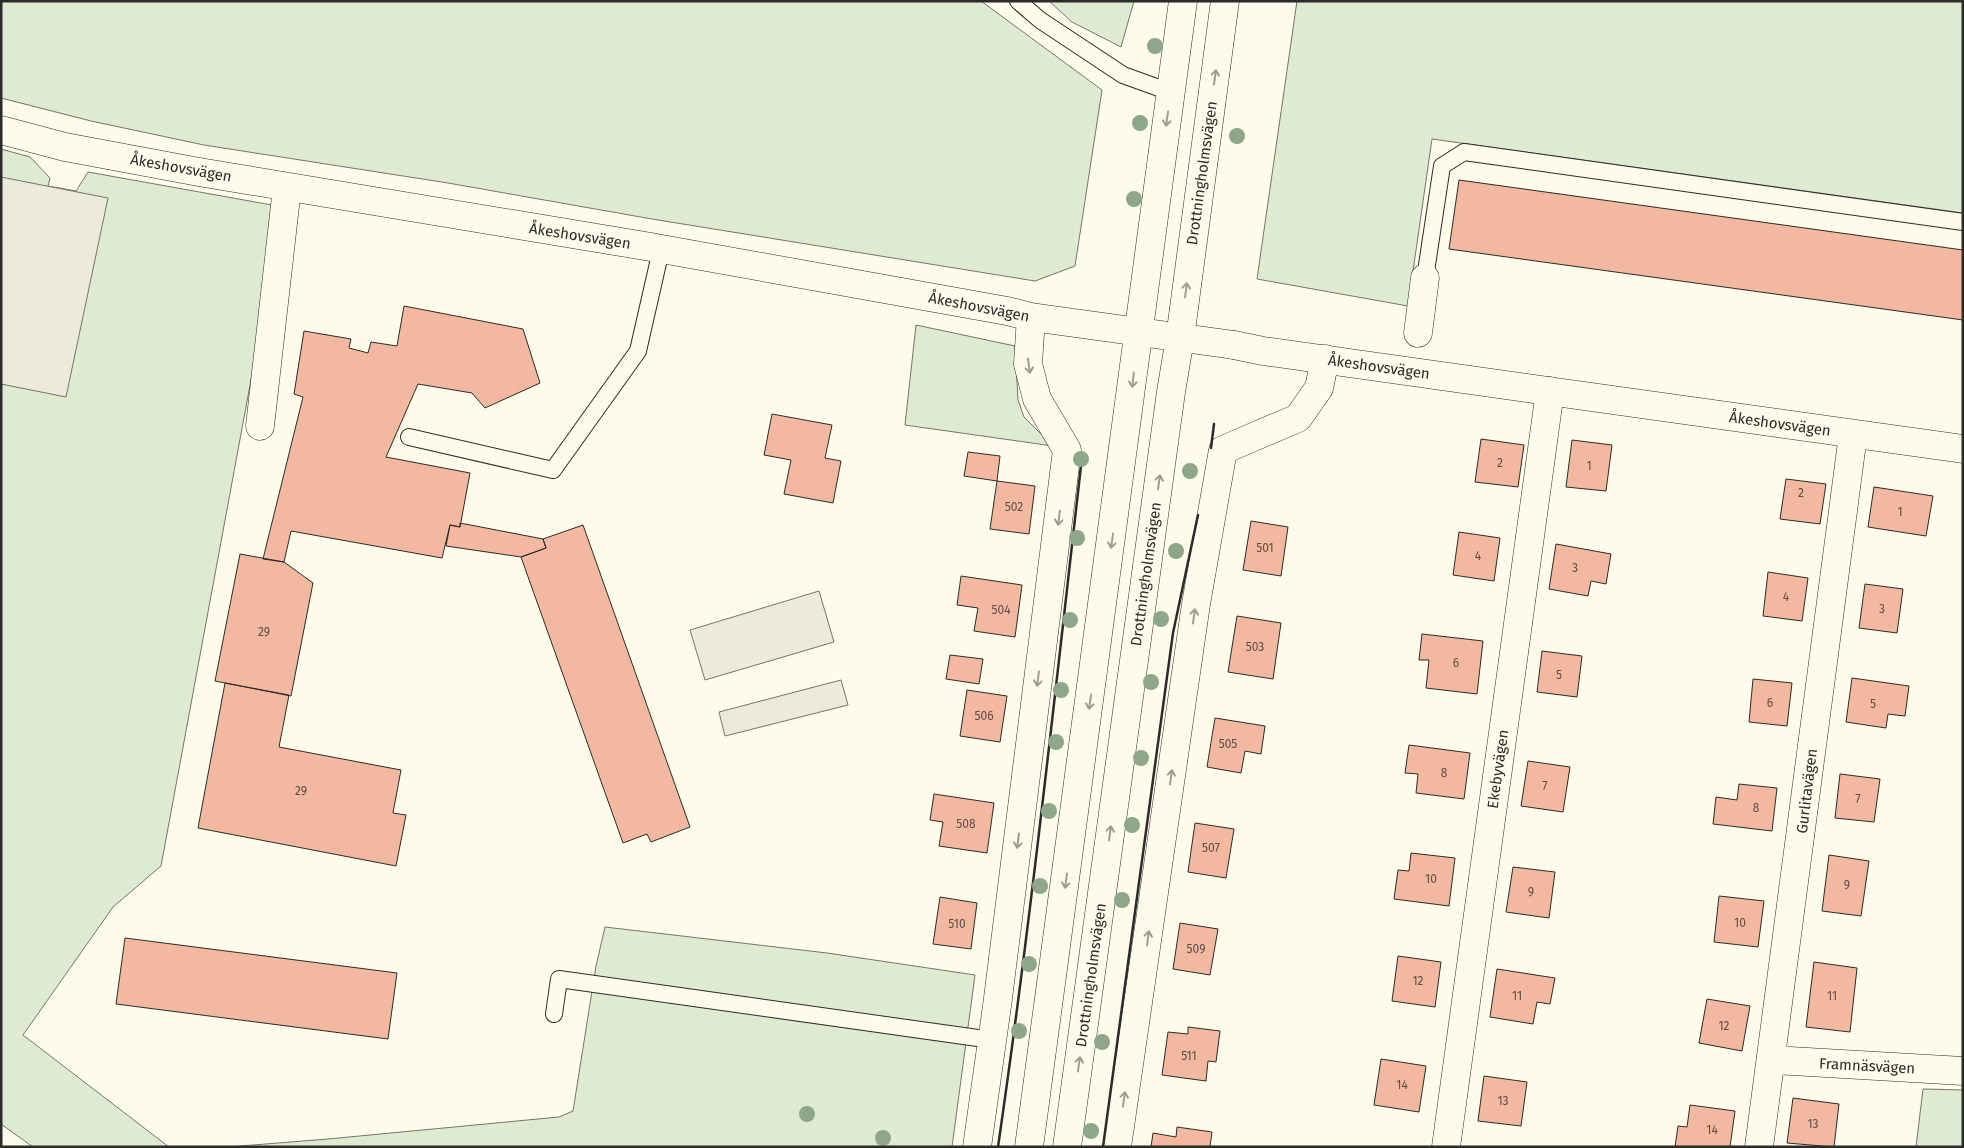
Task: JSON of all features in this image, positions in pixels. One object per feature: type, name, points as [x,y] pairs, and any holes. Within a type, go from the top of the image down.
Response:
[{"type":"street","points":[[1029,1147],[1183,1]]},
{"type":"street","name":"Drottningholmsvägen","points":[[1067,1147],[1225,1]]},
{"type":"street","name":"Åkeshovsvägen","points":[[1,130],[65,147],[287,188],[661,250],[1007,311],[1031,317],[1853,435],[1963,449]]},
{"type":"street","points":[[260,426],[287,188]]},
{"type":"street","points":[[1418,333],[1425,278]]},
{"type":"street","points":[[977,1147],[1067,450],[1037,399],[1028,364],[1031,317]]},
{"type":"street","points":[[1117,1147],[1194,614],[1223,450],[1298,418],[1319,388],[1325,359]]},
{"type":"street","name":"Ekebyvägen","points":[[1446,1147],[1550,391]]},
{"type":"street","name":"Gurlitavägen","points":[[1759,1147],[1772,1060],[1853,435]]},
{"type":"street","name":"Framnäsvägen","points":[[1772,1060],[1963,1071]]},
{"type":"lane","points":[[1018,1],[1040,20],[1123,75],[1170,92]]},
{"type":"lane","points":[[1425,278],[1442,166],[1464,152],[1963,222]]},
{"type":"lane","points":[[409,437],[553,470],[638,352],[661,250]]},
{"type":"lane","points":[[554,1014],[559,979],[992,1040]]},
{"type":"green space","points":[[1,1],[981,1],[1102,90],[1075,266],[1035,281],[652,219],[448,183],[204,145],[91,121],[1,98]]},
{"type":"green space","points":[[1049,1],[1134,1],[1121,47],[1072,22]]},
{"type":"green space","points":[[1297,1],[1963,1],[1963,213],[1432,139],[1408,306],[1257,279]]},
{"type":"green space","points":[[1,149],[30,157],[50,178],[48,186],[76,191],[88,172],[283,207],[161,866],[113,907],[23,1035],[169,1147],[33,1147],[1,1124]]},
{"type":"green space","points":[[916,325],[1015,346],[1018,400],[1024,417],[1053,446],[905,425]]},
{"type":"green space","points":[[605,927],[827,953],[975,975],[952,1147],[228,1147],[559,1117],[573,1111],[596,966]]},
{"type":"green space","points":[[1923,1089],[1963,1090],[1963,1147],[1916,1147]]},
{"type":"shaded area","points":[[1,177],[108,198],[66,397],[1,384]]},
{"type":"shaded area","points":[[819,591],[834,642],[705,680],[690,630]]},
{"type":"shaded area","points":[[841,680],[848,705],[725,736],[719,712]]},
{"type":"building","points":[[1459,180],[1963,250],[1963,320],[1449,249]]},
{"type":"building","points":[[404,306],[523,329],[540,383],[485,408],[472,393],[418,384],[386,457],[470,473],[460,527],[450,525],[442,558],[291,531],[284,562],[263,559],[303,397],[294,394],[304,331],[351,339],[349,348],[368,353],[371,342],[397,346]]},
{"type":"building","points":[[772,414],[832,425],[825,458],[841,461],[833,503],[784,494],[791,460],[764,455]]},
{"type":"building","points":[[1481,439],[1524,445],[1518,487],[1475,482]]},
{"type":"building","points":[[1572,440],[1612,445],[1606,491],[1566,487]]},
{"type":"building","points":[[968,452],[1000,456],[997,481],[964,476]]},
{"type":"building","points":[[1786,479],[1826,484],[1820,524],[1780,519]]},
{"type":"building","points":[[997,481],[1035,486],[1029,534],[990,529]]},
{"type":"building","points":[[1874,487],[1933,496],[1926,536],[1868,527]]},
{"type":"building","points":[[1251,521],[1288,527],[1281,576],[1243,570]]},
{"type":"building","points":[[460,523],[543,539],[546,548],[521,557],[446,546],[450,525],[460,527]]},
{"type":"building","points":[[583,525],[690,827],[651,842],[647,834],[623,843],[521,557],[546,548],[543,539]]},
{"type":"building","points":[[1459,532],[1500,538],[1494,581],[1453,575]]},
{"type":"building","points":[[1556,544],[1611,554],[1606,584],[1591,581],[1588,596],[1549,589]]},
{"type":"building","points":[[240,554],[284,562],[313,583],[291,696],[215,681]]},
{"type":"building","points":[[1768,572],[1808,578],[1802,621],[1763,616]]},
{"type":"building","points":[[961,576],[1022,585],[1015,637],[974,631],[978,608],[957,605]]},
{"type":"building","points":[[1865,584],[1903,589],[1897,633],[1859,628]]},
{"type":"building","points":[[1237,616],[1281,623],[1273,679],[1228,672]]},
{"type":"building","points":[[1422,634],[1483,641],[1477,694],[1426,688],[1429,660],[1419,660]]},
{"type":"building","points":[[1542,651],[1582,656],[1577,697],[1537,692]]},
{"type":"building","points":[[950,655],[983,659],[979,684],[946,679]]},
{"type":"building","points":[[1852,678],[1909,686],[1905,716],[1888,714],[1886,728],[1846,722]]},
{"type":"building","points":[[1753,679],[1792,683],[1787,726],[1749,722]]},
{"type":"building","points":[[225,683],[289,695],[279,747],[401,770],[393,813],[406,815],[396,866],[198,828]]},
{"type":"building","points":[[967,690],[1007,696],[1000,742],[960,736]]},
{"type":"building","points":[[1215,718],[1265,726],[1261,754],[1245,751],[1241,773],[1207,767]]},
{"type":"building","points":[[1409,745],[1470,753],[1464,799],[1416,793],[1418,774],[1405,773]]},
{"type":"building","points":[[1528,761],[1570,767],[1563,812],[1521,806]]},
{"type":"building","points":[[1840,774],[1880,779],[1874,822],[1835,818]]},
{"type":"building","points":[[1739,784],[1777,788],[1772,831],[1713,824],[1716,797],[1737,800]]},
{"type":"building","points":[[934,794],[994,803],[987,853],[939,846],[943,822],[930,820]]},
{"type":"building","points":[[1195,823],[1234,829],[1226,878],[1188,872]]},
{"type":"building","points":[[1411,853],[1455,858],[1449,906],[1394,899],[1398,870],[1409,871]]},
{"type":"building","points":[[1829,855],[1869,861],[1861,916],[1822,911]]},
{"type":"building","points":[[1513,867],[1555,872],[1549,918],[1506,912]]},
{"type":"building","points":[[1719,896],[1764,901],[1758,947],[1714,942]]},
{"type":"building","points":[[940,897],[977,903],[971,949],[933,944]]},
{"type":"building","points":[[1180,923],[1218,929],[1210,975],[1173,969]]},
{"type":"building","points":[[125,938],[397,973],[388,1039],[116,1004]]},
{"type":"building","points":[[1398,956],[1441,962],[1435,1007],[1392,1001]]},
{"type":"building","points":[[1814,962],[1857,968],[1850,1032],[1806,1027]]},
{"type":"building","points":[[1497,969],[1555,978],[1550,1004],[1537,1002],[1533,1024],[1490,1017]]},
{"type":"building","points":[[1707,999],[1750,1006],[1742,1051],[1699,1043]]},
{"type":"building","points":[[1188,1027],[1220,1031],[1216,1062],[1208,1061],[1206,1081],[1162,1075],[1168,1032],[1188,1034]]},
{"type":"building","points":[[1381,1059],[1426,1066],[1419,1112],[1374,1105]]},
{"type":"building","points":[[1484,1076],[1527,1082],[1521,1126],[1478,1121]]},
{"type":"building","points":[[1793,1098],[1839,1104],[1834,1147],[1787,1143]]},
{"type":"building","points":[[1690,1105],[1735,1111],[1730,1147],[1675,1147],[1678,1126],[1687,1127]]},
{"type":"building","points":[[1177,1127],[1212,1132],[1210,1147],[1151,1147],[1153,1133],[1176,1137]]},
{"type":"wall","points":[[1211,448],[1214,424]]},
{"type":"wall","points":[[998,1147],[1032,892],[1081,466]]},
{"type":"wall","points":[[1103,1147],[1173,633],[1198,515]]}]
